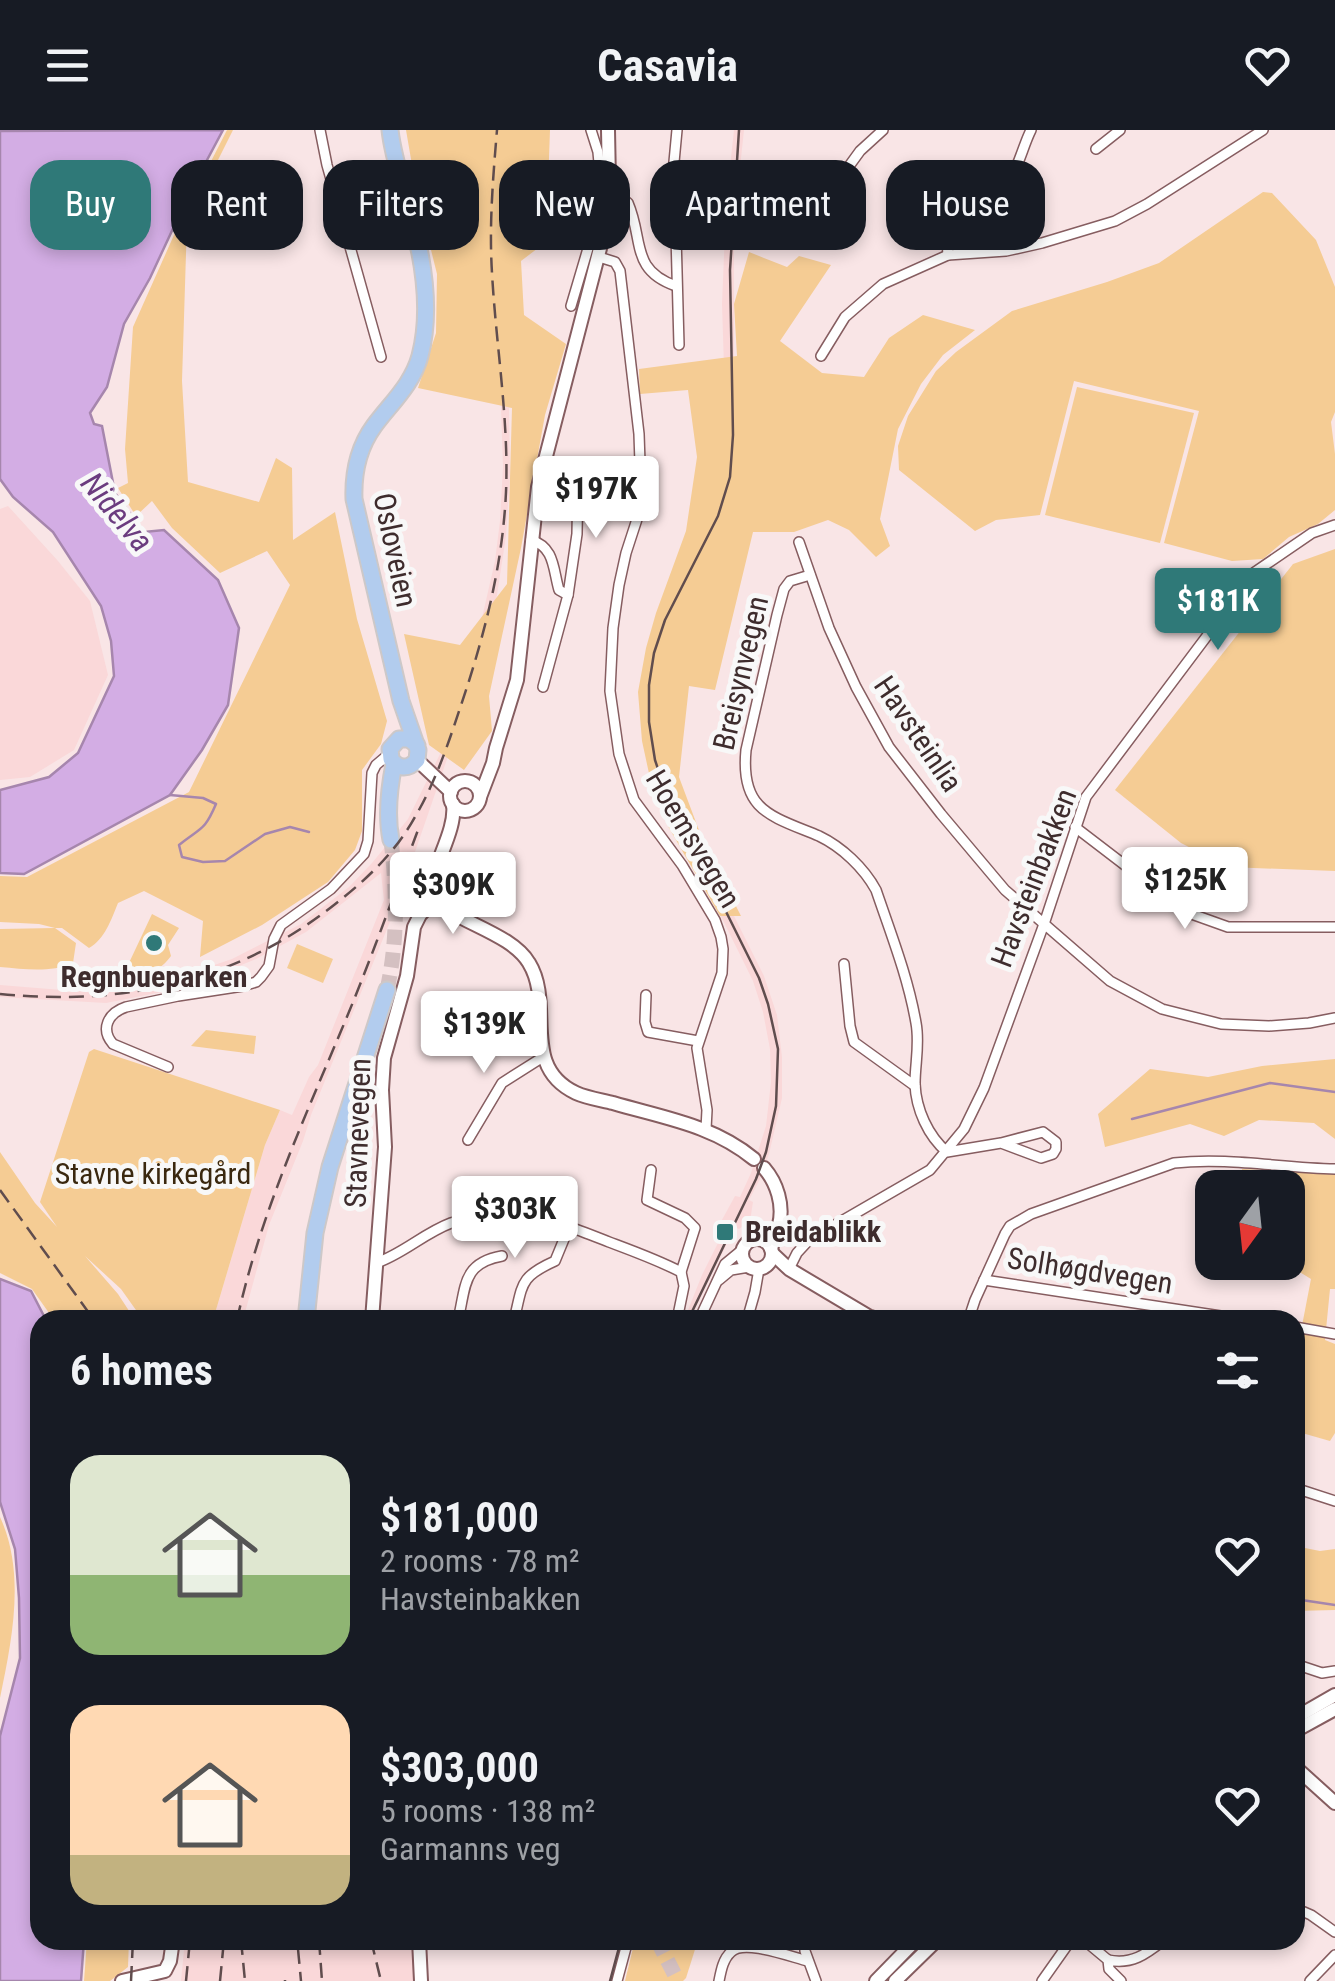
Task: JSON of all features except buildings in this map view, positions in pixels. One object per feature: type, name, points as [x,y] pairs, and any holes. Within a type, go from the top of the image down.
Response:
[{"type":"highway","name":"Osloveien","points":[[390,130],[421,257],[424,333],[412,375],[373,427],[359,454],[353,484],[400,701],[404,755]]},
{"type":"highway","points":[[391,840],[390,800],[404,755]]},
{"type":"highway","points":[[308,1310],[312,1253],[327,1178],[387,990]]},
{"type":"street","points":[[320,130],[382,357]]},
{"type":"street","points":[[591,130],[598,160]]},
{"type":"street","points":[[608,130],[608,160]]},
{"type":"street","points":[[677,130],[674,162],[680,345]]},
{"type":"street","points":[[854,160],[884,130]]},
{"type":"street","points":[[948,255],[949,231],[956,221],[994,196],[1011,178],[1031,130]]},
{"type":"street","points":[[1096,149],[1120,130]]},
{"type":"street","points":[[821,356],[845,317],[883,284],[948,255],[1006,251],[1114,221],[1263,130]]},
{"type":"street","points":[[630,210],[648,270],[676,286]]},
{"type":"street","points":[[571,306],[591,250]]},
{"type":"street","points":[[448,841],[478,803],[512,700],[542,469],[599,250]]},
{"type":"street","name":"Hoemsvegen","points":[[599,257],[615,262],[620,271],[640,456],[640,510],[626,552],[613,628],[610,691],[614,729],[634,800],[682,865],[721,937],[722,973],[698,1041],[706,1129]]},
{"type":"street","points":[[543,687],[568,595],[578,534],[578,482]]},
{"type":"street","name":"Havsteinbakken","points":[[790,1268],[809,1240],[930,1170],[964,1129],[984,1088],[1086,798],[1254,572],[1312,533],[1335,524]]},
{"type":"street","points":[[532,540],[549,551],[558,590],[568,595]]},
{"type":"street","name":"Havsteinlia","points":[[799,542],[828,628],[889,747],[1005,890],[1110,981],[1162,1009],[1221,1024],[1309,1024],[1335,1018]]},
{"type":"street","name":"Breisynvegen","points":[[810,575],[790,581],[784,589],[746,750],[746,777],[751,796],[764,812],[843,851],[870,879],[904,973],[917,1025],[915,1086],[929,1132],[946,1152]]},
{"type":"street","points":[[448,841],[457,790],[481,769],[496,748]]},
{"type":"street","points":[[168,1067],[113,1044],[106,1030],[109,1018],[118,1010],[243,986],[261,978],[269,966],[281,924],[331,889],[364,854],[376,764],[404,755],[457,790],[477,787],[480,798]]},
{"type":"street","points":[[457,790],[459,809],[470,810]]},
{"type":"street","points":[[1075,826],[1186,912],[1228,927],[1335,927]]},
{"type":"street","name":"Stavnevegen","points":[[373,1310],[385,1147],[384,1058],[407,976],[414,927],[435,899],[434,878],[448,841]]},
{"type":"street","points":[[435,899],[446,910],[514,945],[529,962],[538,986],[543,1058],[556,1078],[575,1093],[706,1129],[730,1140],[759,1163],[774,1181],[781,1220],[763,1261]]},
{"type":"street","points":[[844,964],[854,1042],[915,1086]]},
{"type":"street","points":[[646,995],[648,1032],[698,1041]]},
{"type":"street","points":[[468,1140],[502,1082],[543,1058]]},
{"type":"street","points":[[946,1152],[1001,1144],[1043,1132],[1056,1142],[1056,1149],[1041,1158],[1001,1144]]},
{"type":"street","points":[[973,1310],[1005,1234],[1018,1220],[1174,1163],[1224,1161],[1335,1169]]},
{"type":"street","points":[[651,1170],[648,1202],[685,1218],[695,1228],[681,1272],[679,1310]]},
{"type":"street","points":[[758,1239],[780,1206]]},
{"type":"street","points":[[376,1263],[402,1252],[439,1228],[476,1217],[516,1214],[569,1226],[681,1272]]},
{"type":"street","points":[[517,1310],[525,1279],[555,1261],[569,1226]]},
{"type":"street","points":[[703,1310],[725,1264],[750,1241],[758,1239],[765,1241],[763,1261],[750,1310]]},
{"type":"street","points":[[742,1250],[742,1258],[790,1268],[858,1310]]},
{"type":"street","points":[[460,1310],[476,1264],[502,1256]]},
{"type":"street","points":[[717,1282],[731,1270],[763,1261]]},
{"type":"street","name":"Solhøgdvegen","points":[[984,1280],[1181,1310]]},
{"type":"street","points":[[1305,1329],[1335,1334]]},
{"type":"street","points":[[1305,1491],[1335,1501]]},
{"type":"street","points":[[1305,1667],[1322,1673],[1335,1671]]},
{"type":"street","points":[[1305,1712],[1335,1694]]},
{"type":"street","points":[[1305,1726],[1335,1709]]},
{"type":"street","points":[[1305,1776],[1335,1802]]},
{"type":"street","points":[[1305,1912],[1335,1932]]},
{"type":"street","points":[[122,1981],[165,1971],[172,1950]]},
{"type":"street","points":[[419,1950],[421,1981]]},
{"type":"street","points":[[617,1981],[625,1950]]},
{"type":"street","points":[[719,1981],[722,1965],[733,1950]]},
{"type":"street","points":[[765,1950],[808,1961]]},
{"type":"street","points":[[806,1950],[816,1981]]},
{"type":"street","points":[[876,1981],[906,1950]]},
{"type":"street","points":[[896,1981],[927,1950]]},
{"type":"street","points":[[1042,1981],[1064,1950]]},
{"type":"street","points":[[1094,1950],[1121,1981]]},
{"type":"street","points":[[1109,1965],[1135,1960],[1150,1950]]},
{"type":"street","points":[[1310,1981],[1335,1955]]},
{"type":"street","points":[[1106,1981],[1109,1965]]},
{"type":"shaded area","points":[[734,130],[744,130],[741,160],[731,160]]},
{"type":"shaded area","points":[[724,250],[734,250],[737,442],[733,477],[724,511],[659,649],[652,723],[668,784],[764,976],[777,1015],[782,1098],[769,1154],[749,1200],[753,1202],[750,1221],[739,1229],[735,1227],[695,1310],[688,1310],[722,1235],[717,1229],[735,1196],[740,1197],[751,1173],[766,1126],[771,1082],[770,1049],[753,981],[659,791],[642,731],[641,695],[648,648],[713,509],[722,475],[726,430]]},
{"type":"shaded area","points":[[489,277],[496,279],[509,409],[506,536],[495,608],[396,907],[269,1225],[246,1310],[216,1310],[265,1145],[280,1110],[292,1115],[318,1065],[384,900],[381,873],[306,932],[256,959],[172,990],[106,1003],[0,997],[0,985],[62,990],[170,980],[232,959],[301,924],[349,887],[372,863],[408,819],[440,754],[474,653],[500,521],[501,408]]},
{"type":"shaded area","points":[[8,506],[90,601],[108,675],[74,750],[30,777],[0,780],[0,509]]},
{"type":"shaded area","points":[[184,1950],[412,1950],[414,1981],[181,1981]]},
{"type":"green space","points":[[227,130],[233,130],[218,160],[212,160]]},
{"type":"green space","points":[[406,130],[550,130],[549,160],[499,160],[499,250],[535,250],[521,261],[524,315],[566,344],[545,415],[489,696],[492,731],[464,770],[429,745],[404,634],[460,645],[507,584],[512,408],[418,388],[436,333],[437,274],[431,250],[479,250],[479,160],[411,160]]},
{"type":"green space","points":[[1263,192],[1272,193],[1316,240],[1335,287],[1335,412],[1331,422],[1335,510],[1318,524],[1289,537],[1263,559],[1232,561],[1164,543],[1199,411],[1074,381],[1040,515],[996,520],[975,531],[899,470],[898,446],[908,416],[936,371],[956,352],[1012,311],[1159,263]]},
{"type":"green space","points":[[171,242],[171,250],[186,250],[182,381],[188,482],[259,502],[276,458],[292,468],[293,540],[335,512],[357,619],[387,721],[381,744],[362,770],[362,831],[355,850],[328,882],[262,925],[200,957],[203,921],[144,891],[118,903],[103,934],[89,948],[62,928],[0,922],[0,876],[27,877],[189,792],[290,585],[267,551],[220,573],[172,528],[152,501],[136,516],[118,488],[128,483],[125,449],[133,327]]},
{"type":"green space","points":[[749,252],[787,267],[799,256],[831,265],[780,341],[822,373],[864,377],[889,338],[923,315],[975,330],[943,355],[921,384],[898,429],[880,519],[890,546],[876,557],[849,530],[828,520],[794,532],[753,532],[715,690],[689,686],[679,777],[703,841],[741,916],[720,916],[669,828],[650,778],[642,741],[638,692],[646,648],[686,531],[697,457],[688,390],[640,394],[639,369],[737,356],[734,304]]},
{"type":"green space","points":[[1077,387],[1194,413],[1160,543],[1045,515]]},
{"type":"green space","points":[[1335,549],[1335,871],[1228,867],[1181,843],[1115,790],[1293,564]]},
{"type":"green space","name":"Regnbueparken","points":[[152,914],[179,928],[168,945],[171,956],[157,969],[147,971],[128,965]]},
{"type":"green space","points":[[55,928],[76,943],[73,963],[46,969],[0,967],[0,929]]},
{"type":"green space","points":[[297,944],[333,959],[323,983],[287,968]]},
{"type":"green space","points":[[206,1030],[256,1036],[254,1054],[191,1046]]},
{"type":"green space","name":"Stavne kirkegård","points":[[94,1049],[280,1110],[265,1145],[216,1310],[136,1310],[121,1289],[85,1256],[128,1310],[47,1310],[32,1289],[0,1273],[0,1152],[57,1227],[40,1202],[89,1052]]},
{"type":"green space","points":[[1335,1059],[1335,1139],[1314,1123],[1259,1120],[1224,1136],[1190,1124],[1105,1147],[1098,1114],[1150,1069],[1208,1077],[1262,1066]]},
{"type":"green space","points":[[1305,1172],[1335,1173],[1335,1289],[1330,1289],[1325,1340],[1335,1344],[1335,1433],[1330,1441],[1305,1434],[1305,1310],[1311,1279],[1305,1275]]},
{"type":"green space","points":[[0,1517],[8,1538],[15,1584],[12,1630],[0,1698]]},
{"type":"green space","points":[[1305,1548],[1335,1549],[1335,1610],[1305,1611]]},
{"type":"green space","points":[[86,1950],[129,1950],[128,1967],[110,1981],[84,1981]]},
{"type":"green space","points":[[633,1950],[695,1950],[683,1981],[625,1981]]},
{"type":"water","name":"Nidelva","points":[[223,130],[207,160],[171,160],[171,233],[124,324],[107,387],[90,413],[94,424],[102,426],[115,493],[144,532],[164,530],[218,580],[239,628],[228,705],[170,795],[24,874],[0,873],[0,790],[49,777],[78,753],[114,676],[111,641],[101,606],[53,532],[13,497],[0,479],[0,131]]},
{"type":"water","points":[[0,1279],[31,1291],[41,1310],[30,1310],[30,1950],[83,1950],[81,1981],[0,1981],[0,1736],[20,1658],[15,1549],[0,1502]]},
{"type":"waterway","points":[[170,795],[203,798],[216,804],[205,825],[179,845],[182,857],[203,862],[225,861],[265,834],[290,827],[309,832]]},
{"type":"waterway","points":[[1132,1119],[1270,1083],[1335,1092]]},
{"type":"waterway","points":[[1305,1600],[1335,1605]]},
{"type":"tunnel","points":[[387,990],[395,915],[391,840]]},
{"type":"tunnel","points":[[662,1950],[678,1981]]},
{"type":"tram line","points":[[693,1310],[756,1179],[776,1106],[778,1049],[768,1004],[759,978],[664,787],[649,722],[654,653],[665,620],[718,516],[730,477],[730,270],[739,130]]},
{"type":"tram line","points":[[610,1981],[618,1950]]},
{"type":"railway","points":[[0,994],[46,997],[134,992],[217,971],[257,954],[296,932],[357,886],[389,854],[415,817],[438,769],[468,684],[488,613],[502,541],[506,437],[491,237],[497,130]]},
{"type":"railway","points":[[239,1310],[282,1173],[418,830]]},
{"type":"railway","points":[[0,1190],[87,1310]]},
{"type":"railway","points":[[131,1981],[133,1950]]},
{"type":"railway","points":[[186,1981],[189,1950]]},
{"type":"railway","points":[[220,1981],[223,1950]]},
{"type":"railway","points":[[242,1950],[245,1981]]},
{"type":"railway","points":[[298,1950],[301,1981]]},
{"type":"railway","points":[[320,1950],[322,1981]]},
{"type":"railway","points":[[373,1950],[381,1981]]},
{"type":"place","name":"Regnbueparken","points":[[154,943]]},
{"type":"place","name":"Breidablikk","points":[[725,1232]]}]
